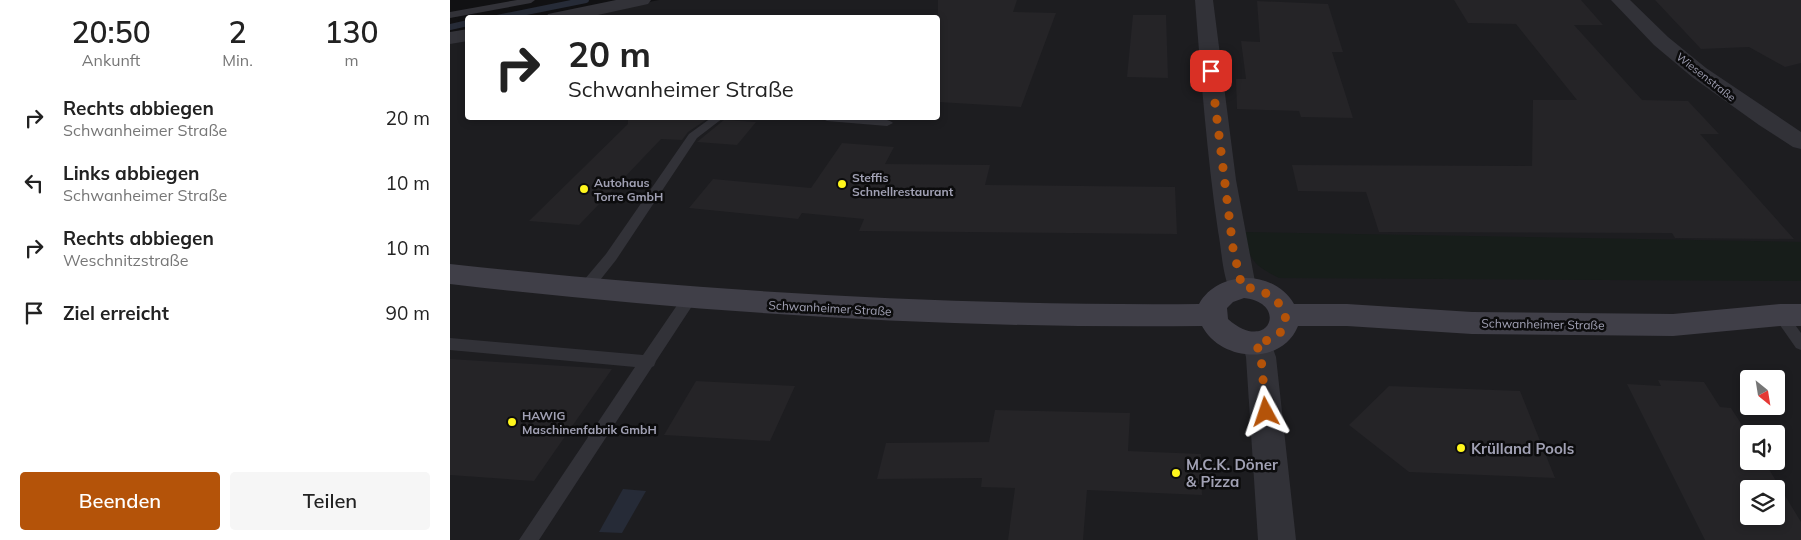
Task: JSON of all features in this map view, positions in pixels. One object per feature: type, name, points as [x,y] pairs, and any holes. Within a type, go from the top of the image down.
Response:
[{"type":"main road","name":"Schwanheimer Straße","points":[[450,274],[584,290],[836,310],[1009,315],[1211,315]]},
{"type":"main road","points":[[1242,287],[1270,294],[1280,304],[1285,315],[1284,326],[1271,340],[1256,343],[1242,342],[1228,337],[1218,329],[1211,315],[1212,307],[1218,297],[1228,290],[1242,287]]},
{"type":"main road","name":"Schwanheimer Straße","points":[[1285,315],[1347,315],[1472,323],[1673,325],[1790,315]]},
{"type":"street","points":[[570,15],[642,0]]},
{"type":"street","points":[[1204,0],[1216,125],[1233,248],[1242,287]]},
{"type":"street","name":"Wiesenstraße","points":[[1620,0],[1667,46],[1704,76],[1741,104],[1801,142]]},
{"type":"street","points":[[450,38],[465,36]]},
{"type":"street","points":[[1256,343],[1261,357],[1277,540]]},
{"type":"lane","points":[[450,15],[532,0]]},
{"type":"lane","points":[[584,290],[611,257],[693,136],[714,120]]},
{"type":"lane","points":[[851,120],[887,123]]},
{"type":"lane","points":[[528,540],[689,299]]},
{"type":"lane","points":[[1790,315],[1801,344]]},
{"type":"lane","points":[[450,344],[648,362]]},
{"type":"shaded area","points":[[659,0],[1801,0],[1801,540],[450,540],[450,42],[465,38],[465,120],[940,120],[940,15],[582,15]]},
{"type":"shaded area","points":[[1245,232],[1801,242],[1801,281],[1279,278],[1264,270],[1254,261],[1248,249]]},
{"type":"water","points":[[623,489],[646,491],[622,533],[599,532]]},
{"type":"building","points":[[938,0],[1017,0],[1013,12],[1056,13],[1021,107],[940,102],[940,15],[938,15]]},
{"type":"building","points":[[1454,0],[1581,0],[1603,25],[1574,25],[1642,100],[1688,101],[1719,134],[1700,134],[1794,239],[1675,238],[1672,233],[1379,232],[1366,192],[1298,191],[1292,165],[1532,166],[1533,100],[1577,100],[1516,24],[1468,23]]},
{"type":"building","points":[[1655,0],[1801,0],[1801,63],[1785,67],[1749,47],[1701,49]]},
{"type":"building","points":[[1257,1],[1328,4],[1343,52],[1332,52],[1353,118],[1301,117],[1299,111],[1237,109],[1236,79],[1246,79],[1241,41],[1260,42]]},
{"type":"building","points":[[1133,15],[1166,15],[1168,78],[1127,77]]},
{"type":"building","points":[[628,120],[706,120],[688,132],[682,140],[661,139],[579,225],[529,221],[628,124]]},
{"type":"building","points":[[724,120],[756,122],[737,145],[697,142]]},
{"type":"building","points":[[842,143],[894,147],[885,164],[990,165],[985,185],[1175,187],[1177,234],[859,231],[864,219],[802,213],[798,219],[689,208],[713,179],[811,188]]},
{"type":"building","name":"HAWIG Maschinenfabrik GmbH","points":[[450,359],[612,369],[534,481],[450,475]]},
{"type":"building","points":[[1658,380],[1704,382],[1720,407],[1731,408],[1742,425],[1740,425],[1740,470],[1769,470],[1776,480],[1740,480],[1740,525],[1785,525],[1785,496],[1801,522],[1801,540],[1705,540],[1627,384],[1661,386]]},
{"type":"building","points":[[696,381],[795,386],[770,441],[664,435]]},
{"type":"building","name":"Krülland Pools","points":[[1389,386],[1520,391],[1555,478],[1409,472],[1349,425]]},
{"type":"building","points":[[995,410],[1130,413],[1128,451],[1201,454],[1202,495],[1087,490],[1083,540],[1008,540],[1015,488],[981,487],[982,478],[877,479],[886,443],[989,442]]},
{"type":"waterway","points":[[512,15],[586,0]]},
{"type":"waterway","points":[[450,27],[465,24]]},
{"type":"place","name":"Steffis Schnellrestaurant","points":[[842,184]]},
{"type":"place","name":"Autohaus Torre GmbH","points":[[584,189]]},
{"type":"place","name":"HAWIG Maschinenfabrik GmbH","points":[[512,422]]},
{"type":"place","name":"Krülland Pools","points":[[1461,448]]},
{"type":"place","name":"M.C.K. Döner & Pizza","points":[[1176,473]]},
{"type":"route","points":[[1211,71],[1216,125],[1233,248],[1242,287],[1270,294],[1280,304],[1285,315],[1284,326],[1276,336],[1271,340],[1256,343],[1261,357],[1266,412]]}]
